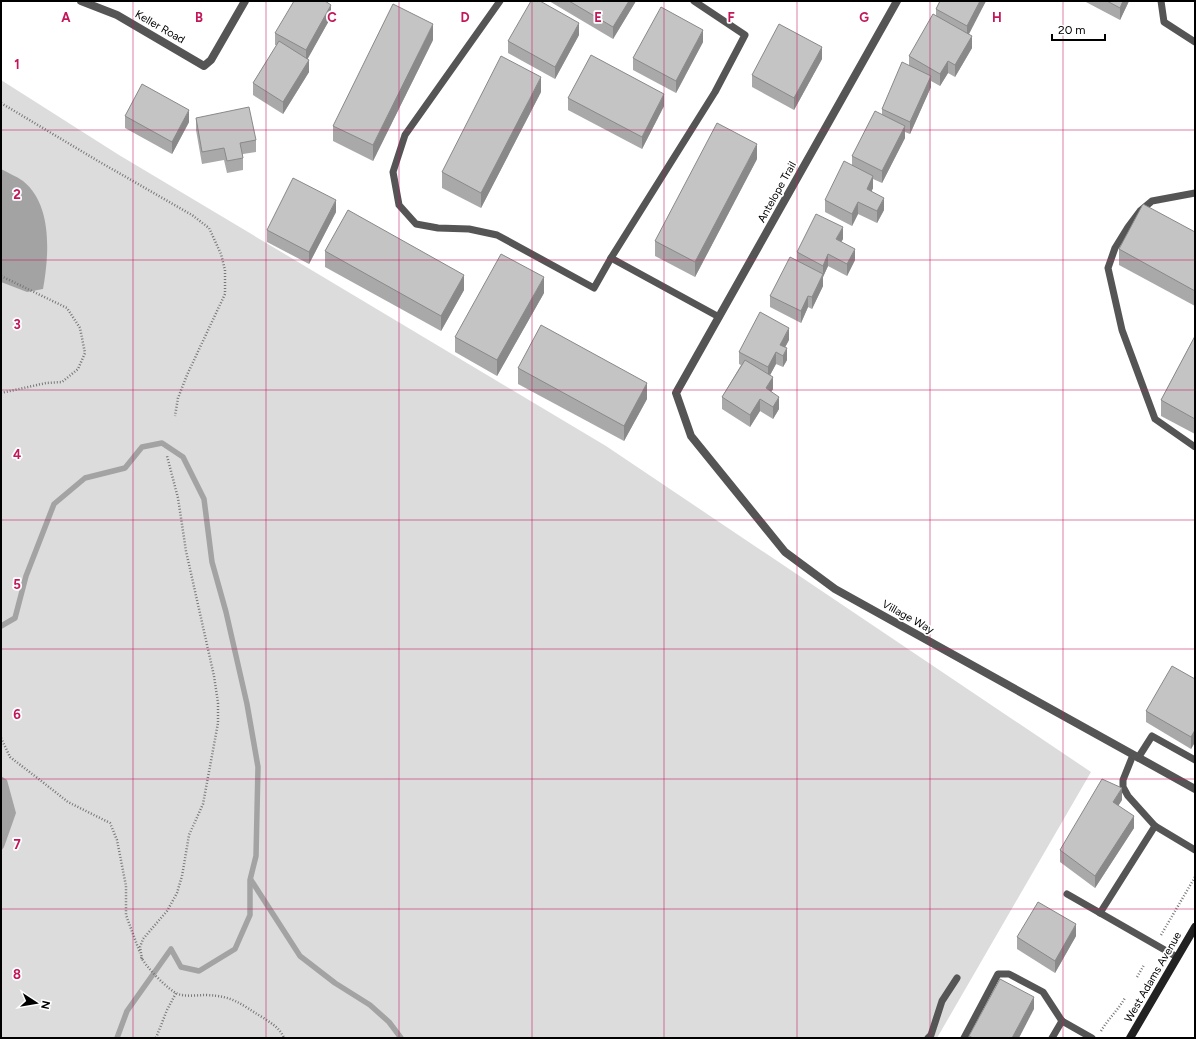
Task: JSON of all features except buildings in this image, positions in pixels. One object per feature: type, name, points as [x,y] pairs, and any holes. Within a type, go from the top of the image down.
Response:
[{"type":"main road","name":"West Adams Avenue","points":[[1130,1038],[1195,927]]},
{"type":"street","name":"Keller Road","points":[[81,1],[117,15],[204,66],[211,60],[245,1]]},
{"type":"street","name":"Antelope Trail","points":[[676,393],[897,1]]},
{"type":"street","name":"Village Way","points":[[676,393],[691,436],[785,552],[835,589],[1195,789]]},
{"type":"lane","points":[[500,1],[405,135],[393,172],[399,205],[416,224],[438,228],[469,229],[497,235],[594,288],[611,258],[715,92],[745,35],[694,1]]},
{"type":"lane","points":[[1161,1],[1164,22],[1195,42]]},
{"type":"lane","points":[[1195,193],[1152,201],[1146,206],[1128,227],[1115,248],[1108,268],[1122,330],[1155,419],[1195,447]]},
{"type":"lane","points":[[611,258],[719,317]]},
{"type":"lane","points":[[1195,760],[1152,736],[1136,756],[1123,780],[1123,787],[1128,796],[1154,826],[1195,850]]},
{"type":"lane","points":[[1100,913],[1154,826]]},
{"type":"lane","points":[[1067,894],[1177,957]]},
{"type":"lane","points":[[964,1038],[998,974],[1009,974],[1044,992],[1062,1021],[1092,1038]]},
{"type":"lane","points":[[928,1038],[931,1035],[942,1001],[957,978]]},
{"type":"lane","points":[[1052,1038],[1062,1021]]},
{"type":"path","points":[[1,103],[192,215],[209,228],[221,254],[225,270],[226,294],[187,375],[178,398],[175,416]]},
{"type":"path","points":[[1,276],[67,308],[80,328],[85,353],[78,369],[62,382],[46,383],[1,393]]},
{"type":"path","points":[[142,959],[140,947],[143,939],[167,911],[179,887],[189,835],[203,804],[218,723],[218,703],[214,676],[186,551],[178,498],[167,456]]},
{"type":"path","points":[[1,738],[10,757],[68,802],[110,823],[117,840],[126,886],[126,915],[145,964],[176,993],[184,996],[206,995],[224,997],[239,1001],[279,1028],[284,1038]]},
{"type":"path","points":[[1159,938],[1195,877]]},
{"type":"path","points":[[1137,977],[1144,965]]},
{"type":"path","points":[[156,1038],[167,1010],[176,993]]},
{"type":"path","points":[[1101,1031],[1110,1016],[1116,1013],[1125,998]]},
{"type":"shaded area","points":[[1,80],[119,155],[606,446],[1091,772],[937,1038],[1,1038]]},
{"type":"shaded area","points":[[1,169],[23,181],[33,191],[40,203],[44,217],[47,247],[47,262],[43,289],[27,292],[1,282]]},
{"type":"shaded area","points":[[1,776],[7,780],[16,813],[4,847],[1,851]]},
{"type":"waterway","points":[[1,626],[15,618],[26,576],[54,504],[85,478],[125,468],[142,447],[162,443],[183,457],[204,499],[212,562],[226,612],[247,704],[258,767],[256,856],[250,880],[250,915],[235,949],[199,971],[181,967],[171,949],[127,1011],[117,1038]]},
{"type":"waterway","points":[[251,880],[300,956],[335,983],[370,1005],[389,1022],[401,1038]]}]
